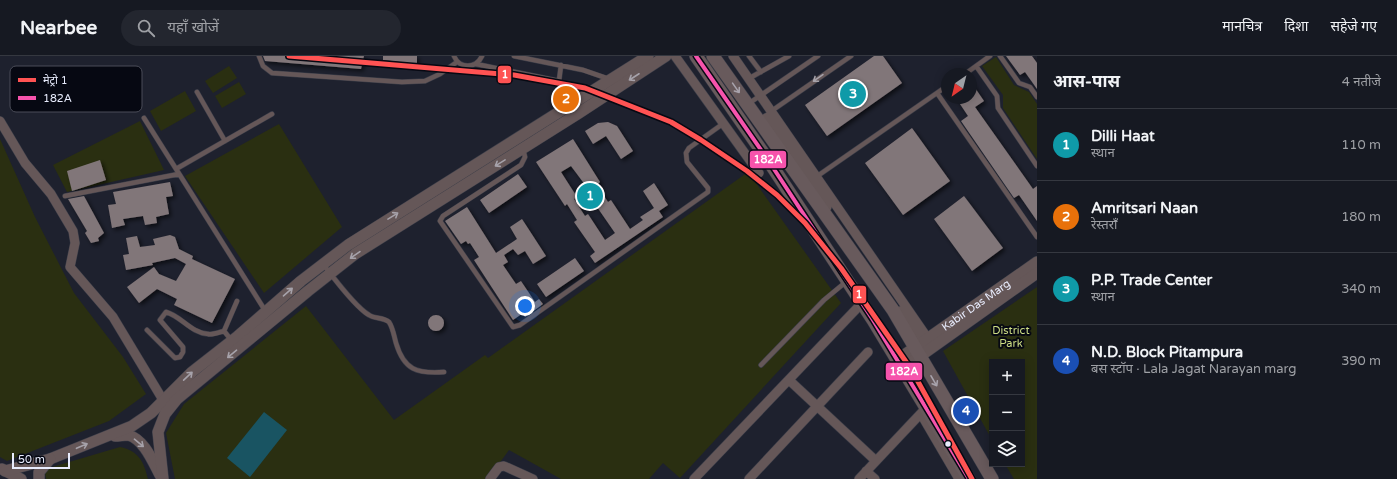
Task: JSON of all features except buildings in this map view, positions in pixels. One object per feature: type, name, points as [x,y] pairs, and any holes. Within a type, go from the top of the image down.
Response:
[{"type":"main road","points":[[696,56],[770,163],[862,303],[899,364],[923,411],[969,479]]},
{"type":"main road","points":[[714,56],[893,310],[923,346],[992,479]]},
{"type":"main road","points":[[814,230],[829,219]]},
{"type":"street","points":[[2,471],[50,459],[132,426],[151,413],[192,372],[355,254],[523,148],[576,109],[610,80],[648,56]]},
{"type":"street","points":[[163,479],[158,432],[165,414],[178,399],[266,312],[323,264],[348,245],[406,208],[666,56]]},
{"type":"street","points":[[675,56],[759,173]]},
{"type":"street","points":[[733,56],[816,177],[923,346]]},
{"type":"street","points":[[771,113],[766,118],[923,346]]},
{"type":"street","points":[[0,121],[25,163],[51,194],[73,231],[75,243],[70,267],[113,317],[163,400]]},
{"type":"street","points":[[406,208],[413,217]]},
{"type":"street","name":"Kabir Das Marg","points":[[923,346],[1037,262]]},
{"type":"street","name":"Kabir Das Marg","points":[[923,346],[1037,273]]},
{"type":"street","points":[[694,479],[862,303]]},
{"type":"street","points":[[899,364],[923,346]]},
{"type":"street","points":[[749,479],[868,352]]},
{"type":"street","points":[[789,380],[876,461]]},
{"type":"street","points":[[859,479],[923,411],[959,479]]},
{"type":"street","points":[[102,437],[128,435],[140,443],[148,453],[163,479]]},
{"type":"street","points":[[40,479],[39,472],[50,459]]},
{"type":"street","points":[[490,479],[499,467],[504,466],[533,479]]},
{"type":"street","points":[[2,471],[21,479]]},
{"type":"street","points":[[866,471],[876,479]]},
{"type":"lane","points":[[259,56],[263,66],[272,73],[402,82],[425,81],[440,74],[457,62]]},
{"type":"lane","points":[[454,56],[457,62],[468,66],[476,64],[559,81]]},
{"type":"lane","points":[[476,64],[482,56]]},
{"type":"lane","points":[[514,56],[583,70],[610,80]]},
{"type":"lane","points":[[749,56],[761,72]]},
{"type":"lane","points":[[748,79],[789,56]]},
{"type":"lane","points":[[748,104],[818,56]]},
{"type":"lane","points":[[758,119],[771,113],[851,56]]},
{"type":"lane","points":[[973,68],[990,56]]},
{"type":"lane","points":[[1000,56],[1019,83],[1030,87],[1037,97]]},
{"type":"lane","points":[[560,65],[559,81],[576,109]]},
{"type":"lane","points":[[976,66],[997,96],[998,108],[1037,166]]},
{"type":"lane","points":[[816,177],[941,90]]},
{"type":"lane","points":[[197,92],[225,141]]},
{"type":"lane","points":[[937,93],[1037,237]]},
{"type":"lane","points":[[176,169],[272,114]]},
{"type":"lane","points":[[144,118],[266,312]]},
{"type":"lane","points":[[523,148],[525,157],[521,165],[443,216],[440,222],[509,324],[516,327],[708,192],[708,188],[687,162],[686,153],[689,148],[724,123]]},
{"type":"lane","points":[[65,196],[179,174]]},
{"type":"lane","points":[[323,264],[362,310],[372,317],[385,319],[389,322],[399,353],[408,366],[416,371],[427,374],[444,372]]},
{"type":"lane","points":[[761,365],[824,300],[847,281]]},
{"type":"lane","points":[[224,331],[237,301]]},
{"type":"lane","points":[[147,330],[175,358],[180,357],[183,352],[183,347],[160,320],[166,312],[172,313],[192,329],[208,334],[224,331],[238,340]]},
{"type":"green space","points":[[996,57],[1014,85],[1029,92],[1037,104],[1037,159],[1003,108],[1003,95],[982,66]]},
{"type":"green space","points":[[229,66],[237,78],[213,93],[205,81]]},
{"type":"green space","points":[[239,82],[246,94],[222,108],[215,96]]},
{"type":"green space","points":[[185,91],[196,111],[161,131],[150,111]]},
{"type":"green space","points":[[140,121],[164,170],[67,192],[53,165]]},
{"type":"green space","points":[[279,124],[342,227],[264,293],[185,176]]},
{"type":"green space","points":[[0,139],[35,217],[74,293],[123,357],[146,394],[109,421],[7,461],[0,457]]},
{"type":"green space","points":[[748,172],[841,303],[680,478],[663,463],[649,479],[561,479],[509,450],[488,479],[175,479],[166,433],[184,404],[306,306],[394,420],[485,355],[488,358]]},
{"type":"green space","name":"District Park","points":[[1037,287],[1037,479],[1014,479],[1007,467],[1025,467],[1025,359],[989,359],[989,435],[943,351]]},
{"type":"green space","points":[[120,447],[132,451],[140,458],[145,467],[148,479],[46,479],[45,473],[49,468]]},
{"type":"water","points":[[264,412],[287,430],[250,477],[227,458]]},
{"type":"metro line","name":"1","points":[[289,56],[514,75],[585,88],[671,122],[701,140],[747,171],[777,195],[805,223],[841,268],[911,369],[972,479]]},
{"type":"transit line","name":"182A","points":[[696,56],[770,163],[873,320],[969,479]]},
{"type":"place","name":"P.P. Trade Center","points":[[853,94]]},
{"type":"place","name":"Amritsari Naan","points":[[566,99]]},
{"type":"place","name":"Dilli Haat","points":[[590,196]]},
{"type":"place","name":"N.D. Block Pitampura","points":[[966,411]]}]
